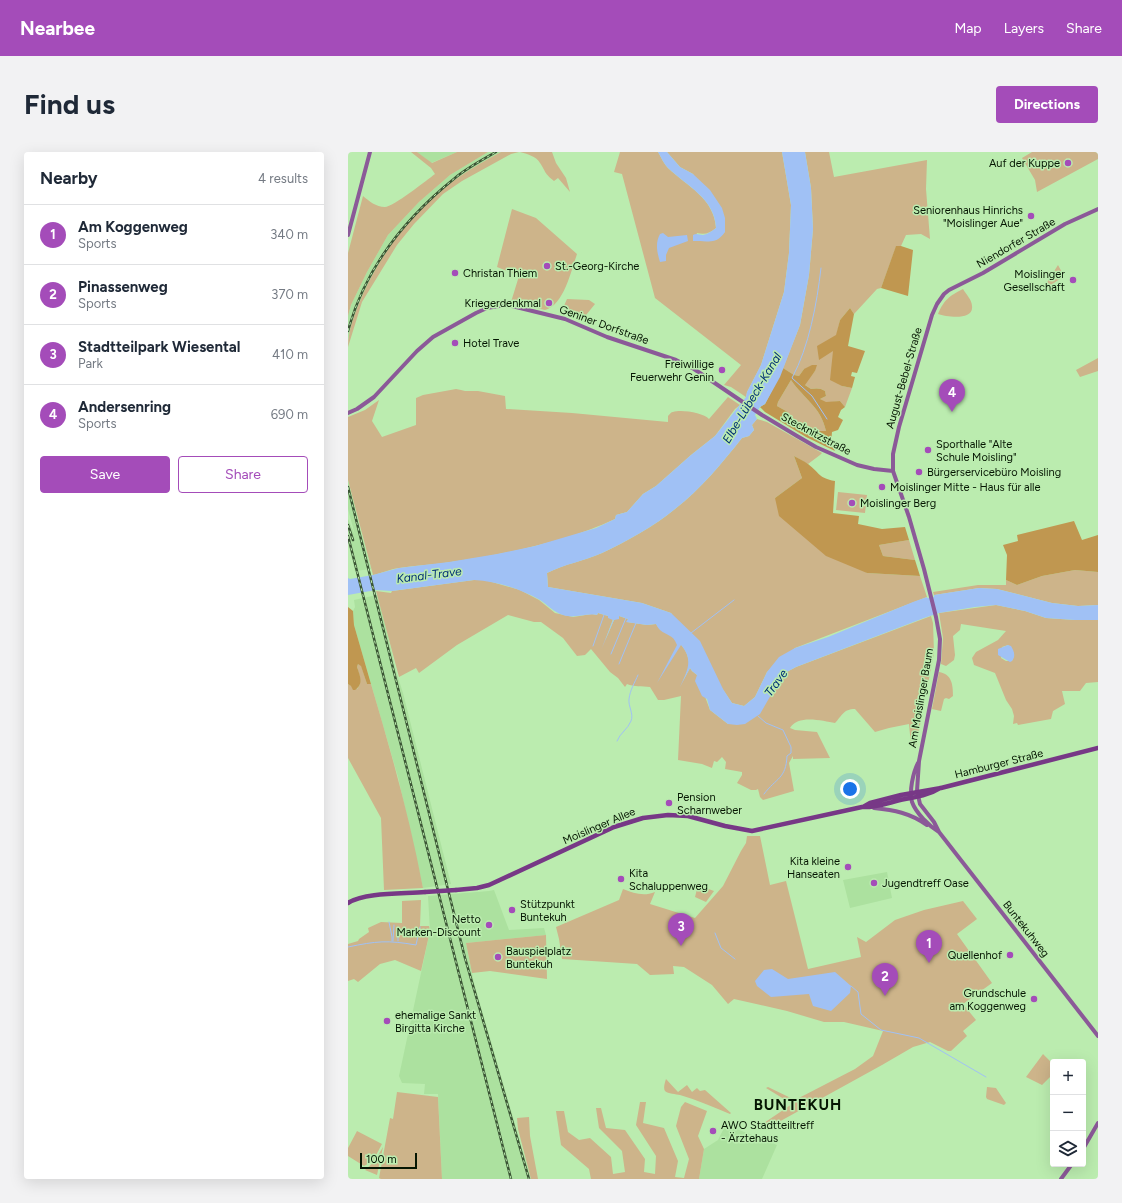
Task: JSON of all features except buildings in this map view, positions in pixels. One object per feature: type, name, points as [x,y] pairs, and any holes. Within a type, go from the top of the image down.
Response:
[{"type":"main road","points":[[348,235],[370,152]]},
{"type":"main road","name":"Niendorfer Straße","points":[[944,294],[1065,224],[1098,209]]},
{"type":"main road","name":"August-Bebel-Straße","points":[[893,471],[892,461],[894,447],[909,392],[932,315],[944,294]]},
{"type":"main road","name":"Geniner Dorfstraße","points":[[348,413],[357,409],[374,397],[417,351],[434,337],[476,312],[499,306],[515,307],[565,319],[607,337],[676,360],[694,369],[736,397]]},
{"type":"main road","name":"Stecknitzstraße","points":[[736,397],[796,436],[832,454],[865,467],[893,471]]},
{"type":"main road","name":"Am Moislinger Baum","points":[[893,471],[909,517],[930,592],[940,639],[939,660],[919,761],[918,797]]},
{"type":"main road","name":"Hamburger Straße","points":[[904,794],[911,795],[917,791],[940,788],[1098,748]]},
{"type":"main road","name":"Am Moislinger Baum","points":[[911,795],[914,774],[919,761]]},
{"type":"main road","name":"Moislinger Allee","points":[[348,902],[367,896],[456,890],[489,885],[614,827],[643,818],[672,814],[688,816],[752,831],[862,808],[871,808],[911,795],[918,797],[940,788]]},
{"type":"main road","name":"Moislinger Allee","points":[[862,808],[870,803],[904,794]]},
{"type":"main road","name":"Buntekuhweg","points":[[911,795],[914,806],[933,828],[940,832]]},
{"type":"main road","name":"Buntekuhweg","points":[[918,797],[920,804],[940,832],[1098,1036]]},
{"type":"main road","points":[[871,808],[893,809],[933,828]]},
{"type":"main road","points":[[1086,1144],[1098,1123]]},
{"type":"main road","points":[[1061,1179],[1070,1167]]},
{"type":"shaded area","points":[[411,152],[417,152],[432,163],[457,152],[488,152],[450,175],[419,202],[388,235],[367,272],[351,305],[348,316],[348,253],[363,196],[379,206],[389,206],[410,193],[435,174],[431,168]]},
{"type":"shaded area","points":[[417,152],[457,152],[431,163]]},
{"type":"shaded area","points":[[488,152],[501,152],[457,178],[438,193],[409,221],[394,241],[373,274],[357,308],[348,340],[348,316],[351,305],[367,272],[388,235],[419,202],[450,175]]},
{"type":"shaded area","points":[[501,152],[519,152],[511,154],[462,181],[443,194],[414,224],[397,245],[362,302],[348,347],[351,327],[363,294],[371,277],[402,230],[427,203],[456,179]]},
{"type":"shaded area","points":[[520,152],[552,152],[556,163],[566,178],[570,192],[558,178],[554,181],[548,176],[536,159]]},
{"type":"shaded area","points":[[620,152],[658,152],[668,168],[699,194],[705,201],[714,218],[716,228],[707,233],[697,233],[694,241],[725,232],[693,174],[680,167],[667,152],[782,152],[791,205],[789,253],[784,292],[761,365],[747,392],[746,397],[731,387],[724,385],[741,365],[655,298],[622,174],[614,172]]},
{"type":"shaded area","points":[[805,152],[829,152],[834,177],[927,160],[926,189],[930,239],[921,234],[906,235],[901,246],[896,247],[881,288],[877,289],[854,314],[850,308],[840,320],[833,351],[842,386],[852,388],[845,407],[840,401],[826,403],[820,399],[826,396],[825,391],[818,388],[811,389],[804,384],[815,371],[804,369],[799,376],[794,375],[783,368],[800,325],[809,275],[813,229],[811,188]]},
{"type":"shaded area","points":[[1032,152],[1098,152],[1098,159],[1037,192],[1035,180],[1022,158]]},
{"type":"shaded area","points":[[512,209],[536,218],[577,254],[562,295],[552,307],[545,310],[511,302],[519,276],[497,267]]},
{"type":"shaded area","points":[[896,246],[913,250],[908,296],[881,288]]},
{"type":"shaded area","points":[[1058,265],[1064,276],[1041,292]]},
{"type":"shaded area","points":[[963,289],[972,304],[969,314],[953,317],[938,314],[942,305],[948,299]]},
{"type":"shaded area","points":[[567,299],[589,300],[595,304],[582,320],[567,314],[568,310],[563,308]]},
{"type":"shaded area","points":[[850,308],[854,314],[848,346],[865,351],[857,373],[852,372],[851,376],[855,377],[852,388],[842,386],[830,380],[833,351],[819,360],[817,346],[836,335],[840,320]]},
{"type":"shaded area","points":[[1098,358],[1098,371],[1080,377],[1076,370]]},
{"type":"shaded area","points":[[812,365],[817,365],[815,371],[805,385],[811,389],[818,388],[825,391],[826,396],[820,399],[826,402],[840,401],[845,407],[841,410],[838,417],[843,420],[838,430],[832,432],[831,444],[835,451],[806,437],[765,412],[760,407],[765,404],[783,368],[794,375],[799,376],[804,369]],"holes":[[[791,380],[816,409],[824,423],[826,431],[818,431],[796,421],[786,411],[777,406]]]},
{"type":"shaded area","points":[[791,380],[816,409],[824,423],[826,431],[818,431],[796,421],[786,411],[777,406]]},
{"type":"shaded area","points":[[456,389],[505,396],[506,409],[572,413],[668,422],[668,416],[672,412],[677,411],[698,413],[709,419],[728,397],[740,405],[735,409],[715,436],[656,486],[643,494],[627,512],[616,515],[615,519],[556,541],[514,551],[445,563],[412,566],[373,575],[348,480],[348,417],[365,410],[379,400],[372,421],[382,437],[416,425],[416,398],[423,395]]},
{"type":"shaded area","points":[[757,419],[767,422],[822,453],[808,464],[794,456],[802,478],[775,498],[867,573],[920,576],[927,597],[795,648],[767,672],[755,697],[744,706],[732,703],[671,613],[642,603],[548,587],[547,573],[602,553],[658,522],[685,501],[702,484],[742,438],[749,436],[754,430],[752,425]]},
{"type":"shaded area","points":[[794,456],[808,464],[822,477],[835,481],[833,513],[859,516],[858,524],[882,529],[905,527],[909,540],[879,545],[883,556],[915,560],[920,576],[867,573],[826,556],[779,516],[775,498],[802,478]]},
{"type":"shaded area","points":[[348,480],[371,569],[355,571],[348,542],[348,519],[355,535],[348,509]]},
{"type":"shaded area","name":"Moislinger Berg","points":[[838,492],[867,495],[865,513],[836,510]]},
{"type":"shaded area","points":[[1074,521],[1082,540],[1098,535],[1098,572],[1075,570],[1042,576],[1017,585],[1006,580],[1007,555],[1003,545],[1018,541],[1017,535]]},
{"type":"shaded area","points":[[909,540],[915,560],[883,556],[879,545]]},
{"type":"shaded area","points":[[1075,570],[1098,572],[1098,605],[1078,606],[1052,603],[997,589],[979,588],[934,595],[933,592],[978,585],[1006,585],[1006,580],[1017,585],[1042,576]]},
{"type":"shaded area","points":[[474,580],[485,580],[520,590],[539,600],[555,613],[573,617],[592,614],[597,615],[598,613],[608,616],[613,619],[605,641],[614,620],[619,616],[628,619],[627,622],[647,625],[656,624],[660,629],[676,639],[686,651],[689,666],[683,681],[690,668],[697,675],[710,710],[728,724],[772,695],[783,674],[796,667],[931,616],[933,623],[934,653],[916,746],[911,745],[909,724],[875,732],[855,709],[848,710],[843,713],[835,723],[818,720],[799,721],[790,728],[795,730],[817,732],[830,758],[793,759],[793,756],[789,763],[794,791],[763,800],[760,797],[758,789],[751,790],[737,783],[742,775],[742,772],[725,769],[726,762],[722,757],[717,762],[714,761],[712,768],[702,764],[678,760],[681,696],[658,700],[650,687],[627,684],[625,687],[591,649],[585,655],[577,656],[563,638],[541,622],[534,622],[508,615],[457,645],[419,673],[416,668],[399,677],[376,591],[391,593],[392,591]]},
{"type":"shaded area","points":[[377,595],[451,884],[423,888],[398,777],[354,625],[354,600]]},
{"type":"shaded area","points":[[996,605],[1025,611],[1046,618],[1098,620],[1098,682],[1086,683],[1080,691],[1062,691],[1065,704],[1053,711],[1051,719],[1018,725],[1017,723],[1013,724],[1014,716],[1012,709],[1006,700],[995,673],[974,665],[972,658],[976,652],[998,640],[1006,631],[961,624],[960,630],[953,636],[955,655],[954,660],[946,666],[941,664],[943,638],[939,613]],"holes":[[[1008,645],[1014,654],[1012,661],[1006,661],[1001,658],[1002,647]]]},
{"type":"shaded area","points":[[348,607],[353,611],[354,625],[371,684],[367,684],[361,666],[358,664],[357,667],[360,677],[360,685],[355,690],[353,690],[348,684]]},
{"type":"shaded area","points":[[358,664],[361,665],[367,684],[371,684],[406,811],[423,888],[384,890],[381,818],[348,758],[348,684],[357,689],[360,684],[357,667]]},
{"type":"shaded area","points":[[939,672],[947,675],[951,681],[953,692],[953,696],[949,699],[944,699],[941,711],[932,709]]},
{"type":"shaded area","points":[[747,836],[760,836],[770,885],[786,881],[808,969],[861,957],[857,937],[866,942],[895,920],[924,910],[963,901],[977,919],[957,934],[992,983],[963,1004],[976,1020],[963,1031],[967,1036],[951,1051],[930,1042],[913,1047],[766,1129],[762,1127],[764,1123],[792,1104],[766,1088],[768,1087],[795,1100],[855,1069],[873,1056],[883,1031],[844,1022],[824,1022],[787,1011],[734,999],[728,1004],[712,985],[684,967],[673,966],[674,974],[650,975],[637,964],[562,959],[556,927],[619,900],[623,889],[643,894],[655,892],[650,904],[695,918],[723,886],[746,843]]},
{"type":"shaded area","points":[[887,872],[892,898],[850,908],[843,880]]},
{"type":"shaded area","points":[[698,885],[714,891],[706,902],[695,897]]},
{"type":"shaded area","points":[[494,890],[509,930],[544,928],[546,935],[466,943],[474,983],[531,1179],[442,1179],[438,1094],[424,1094],[425,1084],[402,1083],[399,1076],[430,931],[428,896]]},
{"type":"shaded area","points":[[421,900],[420,926],[429,926],[430,931],[421,971],[395,960],[380,964],[358,982],[354,979],[348,981],[348,944],[358,941],[369,932],[368,928],[381,922],[402,923],[402,901]]},
{"type":"shaded area","name":"Bauspielplatz Buntekuh","points":[[546,935],[547,979],[490,971],[472,973],[466,943]]},
{"type":"shaded area","points":[[1043,1054],[1050,1061],[1050,1077],[1042,1085],[1026,1077]]},
{"type":"shaded area","points":[[666,1079],[678,1092],[687,1085],[692,1092],[697,1088],[700,1091],[705,1090],[731,1113],[730,1114],[680,1095],[666,1092],[664,1085]]},
{"type":"shaded area","points":[[987,1087],[996,1088],[1006,1103],[1004,1105],[987,1099]]},
{"type":"shaded area","points":[[397,1092],[438,1097],[442,1179],[379,1178],[390,1118],[393,1119]]},
{"type":"shaded area","points":[[640,1102],[646,1102],[643,1123],[664,1128],[678,1161],[675,1177],[684,1178],[689,1159],[676,1126],[681,1107],[685,1102],[707,1111],[698,1136],[704,1149],[699,1179],[591,1179],[589,1169],[561,1145],[556,1111],[564,1111],[568,1132],[579,1140],[590,1138],[611,1157],[613,1174],[625,1172],[622,1151],[599,1128],[596,1108],[601,1108],[606,1128],[625,1130],[645,1159],[644,1172],[655,1174],[656,1156],[636,1125]]},
{"type":"shaded area","points":[[529,1117],[530,1136],[538,1179],[531,1179],[518,1129],[517,1118]]},
{"type":"shaded area","points":[[729,1126],[777,1145],[762,1179],[699,1179],[704,1149],[718,1140],[724,1128],[728,1130]]},
{"type":"shaded area","points":[[357,1131],[382,1144],[373,1161],[364,1166],[348,1156],[348,1148]]},
{"type":"shaded area","points":[[383,1147],[377,1175],[365,1170],[374,1162]]},
{"type":"water","points":[[658,152],[667,152],[680,167],[693,174],[710,190],[722,208],[725,218],[725,232],[718,239],[714,241],[693,241],[693,235],[705,235],[716,228],[711,209],[699,194],[668,168]]},
{"type":"water","points":[[782,152],[805,152],[811,188],[813,229],[809,275],[800,325],[780,377],[765,404],[760,407],[755,415],[757,419],[752,425],[754,430],[749,436],[742,438],[719,466],[685,501],[658,522],[602,553],[547,573],[548,587],[642,603],[671,613],[700,641],[723,689],[732,703],[744,706],[755,697],[767,672],[779,657],[795,648],[828,637],[913,602],[927,597],[934,597],[934,595],[979,588],[997,589],[1052,603],[1078,606],[1098,605],[1098,620],[1046,618],[1025,611],[996,605],[939,613],[796,667],[783,674],[760,714],[745,724],[737,725],[728,724],[710,710],[707,699],[702,696],[695,681],[697,675],[690,668],[680,687],[688,666],[685,650],[681,645],[657,683],[677,645],[674,639],[660,630],[656,624],[647,625],[626,622],[628,619],[619,616],[619,619],[614,620],[601,650],[613,620],[608,618],[608,616],[598,613],[597,615],[563,615],[556,612],[533,596],[500,584],[474,580],[392,591],[376,590],[348,595],[348,578],[350,579],[373,575],[399,568],[497,554],[535,546],[596,528],[615,519],[616,515],[627,512],[643,494],[656,486],[715,436],[746,397],[747,392],[761,365],[784,292],[789,253],[791,205]]},
{"type":"water","points":[[663,233],[668,237],[687,235],[688,241],[669,248],[666,255],[666,261],[660,262],[657,244],[658,237]]},
{"type":"water","points":[[1008,645],[1011,646],[1014,654],[1012,661],[1010,662],[998,655],[998,649]]},
{"type":"water","points":[[772,969],[788,979],[835,972],[851,986],[850,993],[831,1011],[813,1006],[809,994],[771,997],[757,986],[755,981],[764,970]]},
{"type":"waterway","points":[[821,268],[808,339],[792,378],[812,396],[827,419]]},
{"type":"waterway","points":[[691,633],[734,600]]},
{"type":"waterway","points":[[593,646],[604,615]]},
{"type":"waterway","points":[[611,654],[626,618]]},
{"type":"waterway","points":[[619,664],[636,623]]},
{"type":"waterway","points":[[617,741],[632,718],[629,699],[631,689],[638,675]]},
{"type":"waterway","points":[[758,716],[766,723],[783,730],[791,747],[791,753],[787,756],[785,769],[780,778],[764,794]]},
{"type":"waterway","points":[[389,922],[392,941]]},
{"type":"waterway","points":[[393,941],[394,925]]},
{"type":"waterway","points":[[348,947],[382,942],[397,942],[416,945],[420,927]]},
{"type":"waterway","points":[[398,930],[398,941]]},
{"type":"waterway","points":[[405,931],[418,934]]},
{"type":"waterway","points":[[715,933],[721,948],[735,959]]},
{"type":"waterway","points":[[851,986],[858,992],[861,1014],[881,1030],[919,1038],[986,1077]]},
{"type":"railway","points":[[348,331],[355,308],[376,265],[404,227],[437,193],[455,178],[470,167],[496,152]]},
{"type":"railway","points":[[348,487],[465,958],[529,1179]]},
{"type":"railway","points":[[348,525],[353,540]]},
{"type":"railway","points":[[348,536],[511,1179]]},
{"type":"place","name":"Auf der Kuppe","points":[[1068,163]]},
{"type":"place","name":"Seniorenhaus Hinrichs \"Moislinger Aue\"","points":[[1031,216]]},
{"type":"place","name":"St.-Georg-Kirche","points":[[547,266]]},
{"type":"place","name":"Christan Thiem","points":[[455,273]]},
{"type":"place","name":"Moislinger Gesellschaft","points":[[1073,280]]},
{"type":"place","name":"Kriegerdenkmal","points":[[549,303]]},
{"type":"place","name":"Hotel Trave","points":[[455,343]]},
{"type":"place","name":"Freiwillige Feuerwehr Genin","points":[[722,370]]},
{"type":"place","name":"Andersenring","points":[[952,412]]},
{"type":"place","name":"Sporthalle \"Alte Schule Moisling\"","points":[[928,450]]},
{"type":"place","name":"Bürgerservicebüro Moisling","points":[[919,472]]},
{"type":"place","name":"Moislinger Mitte - Haus für alle","points":[[882,487]]},
{"type":"place","name":"Moislinger Berg","points":[[852,503]]},
{"type":"place","name":"Pension Scharnweber","points":[[669,803]]},
{"type":"place","name":"Kita kleine Hanseaten","points":[[848,867]]},
{"type":"place","name":"Kita Schaluppenweg","points":[[621,879]]},
{"type":"place","name":"Jugendtreff Oase","points":[[874,883]]},
{"type":"place","name":"Stützpunkt Buntekuh","points":[[512,910]]},
{"type":"place","name":"Netto Marken-Discount","points":[[489,925]]},
{"type":"place","name":"Stadtteilpark Wiesental","points":[[681,946]]},
{"type":"place","name":"Quellenhof","points":[[1010,955]]},
{"type":"place","name":"Bauspielplatz Buntekuh","points":[[498,957]]},
{"type":"place","name":"Am Koggenweg","points":[[929,963]]},
{"type":"place","name":"Pinassenweg","points":[[885,996]]},
{"type":"place","name":"Grundschule am Koggenweg","points":[[1034,999]]},
{"type":"place","name":"ehemalige Sankt Birgitta Kirche","points":[[387,1021]]},
{"type":"place","name":"AWO Stadtteiltreff - Ärztehaus","points":[[713,1131]]},
{"type":"district","name":"BUNTEKUH","points":[[798,1105]]},
{"type":"water label","name":"Elbe-Lübeck-Kanal","points":[[752,398]]},
{"type":"water label","name":"Kanal-Trave","points":[[429,575]]},
{"type":"water label","name":"Trave","points":[[776,683]]}]
